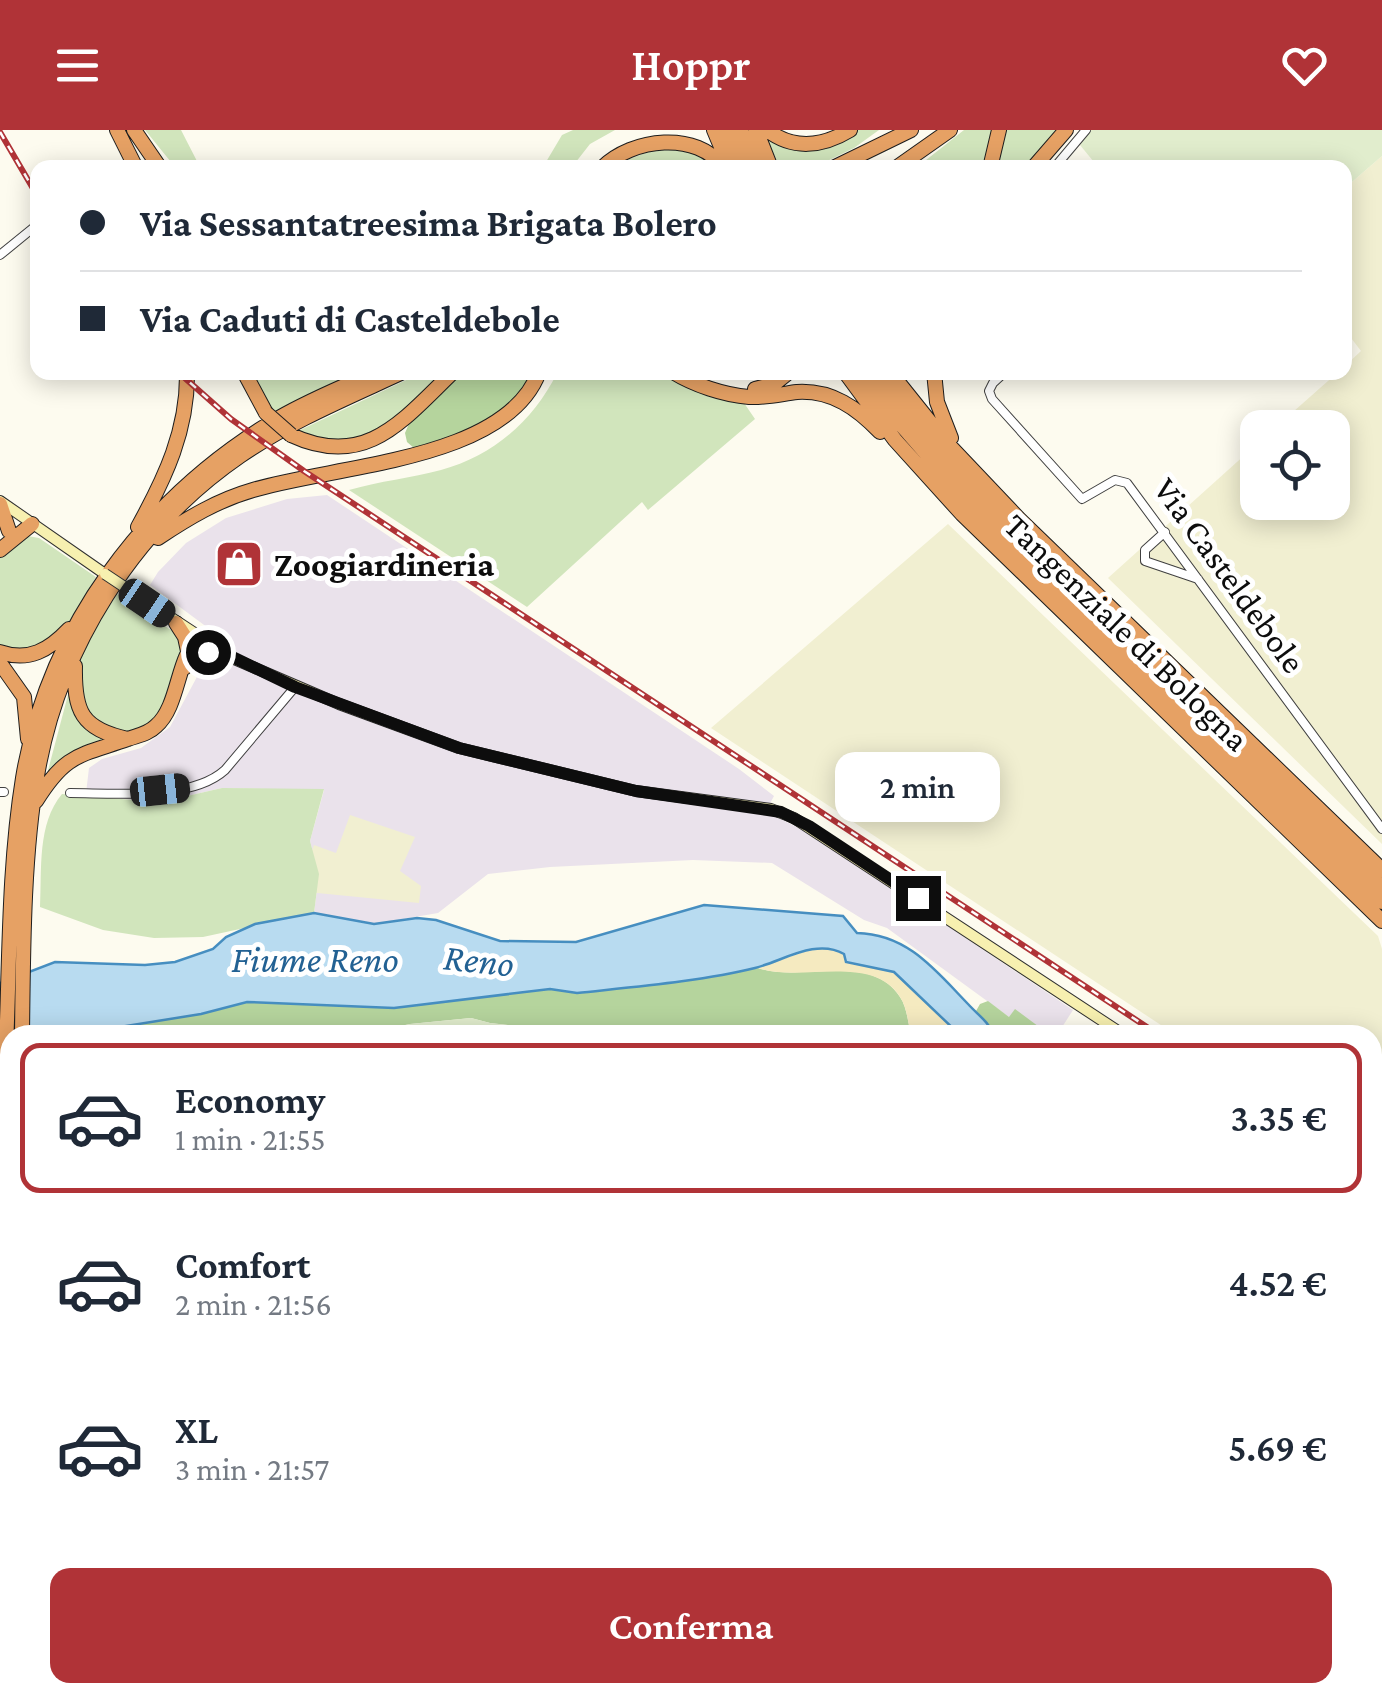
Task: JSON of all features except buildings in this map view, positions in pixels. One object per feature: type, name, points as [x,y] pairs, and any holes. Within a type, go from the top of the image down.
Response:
[{"type":"highway","points":[[117,130],[132,160]]},
{"type":"highway","points":[[131,130],[144,160]]},
{"type":"highway","points":[[131,130],[154,160]]},
{"type":"highway","points":[[601,160],[613,149],[665,130]]},
{"type":"highway","points":[[714,130],[724,160]]},
{"type":"highway","points":[[728,130],[741,160]]},
{"type":"highway","points":[[741,130],[754,160]]},
{"type":"highway","points":[[756,130],[767,160]]},
{"type":"highway","points":[[767,130],[784,141],[812,145],[850,130]]},
{"type":"highway","points":[[843,160],[885,130]]},
{"type":"highway","points":[[849,160],[911,130]]},
{"type":"highway","points":[[907,160],[950,130]]},
{"type":"highway","points":[[992,160],[1000,130]]},
{"type":"highway","points":[[1040,160],[1066,130]]},
{"type":"highway","points":[[614,160],[673,140],[702,147],[717,160]]},
{"type":"highway","points":[[11,1025],[33,806],[45,741],[75,655],[132,550],[171,462],[183,419],[185,380]]},
{"type":"highway","points":[[248,380],[266,413],[291,435],[336,448],[373,440],[400,423],[446,380]]},
{"type":"highway","points":[[0,652],[21,656],[42,652],[54,644],[182,489],[276,419],[358,380]]},
{"type":"highway","points":[[132,550],[251,449],[304,418],[385,380]]},
{"type":"highway","points":[[132,550],[190,516],[254,489],[447,446],[482,432],[516,411],[535,380]]},
{"type":"highway","points":[[695,380],[736,395],[810,392],[840,400],[862,414],[904,459],[932,482]]},
{"type":"highway","points":[[721,380],[753,389],[779,380]]},
{"type":"highway","name":"Tangenziale di Bologna","points":[[851,380],[932,482],[1382,920]]},
{"type":"highway","points":[[866,380],[972,506],[1382,902]]},
{"type":"highway","points":[[881,380],[919,429],[988,505],[1382,887]]},
{"type":"highway","name":"Tangenziale di Bologna","points":[[896,380],[954,452],[1019,519],[1382,870]]},
{"type":"highway","points":[[935,380],[945,429],[1019,519]]},
{"type":"highway","points":[[0,503],[8,519],[8,531]]},
{"type":"highway","points":[[1,548],[16,522],[28,522]]},
{"type":"highway","points":[[1,548],[28,522]]},
{"type":"highway","points":[[28,753],[54,675],[82,614]]},
{"type":"highway","points":[[176,623],[192,654]]},
{"type":"highway","points":[[33,806],[64,764],[82,753],[144,734],[161,722],[200,639]]},
{"type":"highway","points":[[192,654],[222,652]]},
{"type":"highway","points":[[75,655],[74,693],[84,718],[103,733],[128,739]]},
{"type":"highway","points":[[0,663],[24,697],[28,715],[28,753],[19,816],[16,992],[21,1025]]},
{"type":"main road","points":[[0,503],[200,639],[295,687],[459,748],[636,791],[781,812],[809,826],[1109,1025]]},
{"type":"street","points":[[1061,160],[1086,130]]},
{"type":"street","points":[[0,255],[30,231]]},
{"type":"street","name":"Via Casteldebole","points":[[996,380],[990,391],[992,399],[1082,499],[1116,480],[1127,483],[1382,830]]},
{"type":"street","points":[[1165,532],[1145,550],[1145,561],[1200,580]]},
{"type":"street","points":[[70,792],[135,793],[210,781],[224,770],[295,687]]},
{"type":"shaded area","points":[[1382,156],[1382,844],[1108,578],[1240,459],[1240,520],[1350,520],[1350,410],[1295,410],[1329,380],[1352,380],[1352,359],[1361,351],[1352,339],[1352,182]]},
{"type":"shaded area","points":[[327,495],[739,769],[774,796],[766,811],[810,834],[1073,1010],[1063,1025],[1030,1025],[1009,1017],[887,928],[864,920],[772,863],[693,860],[488,874],[438,913],[374,924],[314,913],[319,874],[310,841],[324,790],[222,788],[174,799],[133,800],[86,793],[89,768],[102,759],[141,748],[170,727],[219,636],[150,585],[158,572],[186,543],[226,518],[287,499]]},
{"type":"shaded area","points":[[948,524],[1378,936],[1382,949],[1382,1025],[1161,1025],[711,728]]},
{"type":"shaded area","points":[[350,815],[415,837],[400,871],[421,886],[419,903],[297,891],[314,845],[336,853]]},
{"type":"green space","points":[[145,130],[181,130],[196,160],[169,160]]},
{"type":"green space","points":[[573,130],[615,130],[590,144],[577,160],[547,160],[562,135]]},
{"type":"green space","points":[[858,130],[879,130],[829,160],[777,160],[765,136],[839,141]]},
{"type":"green space","points":[[964,130],[996,130],[989,160],[926,160]]},
{"type":"green space","points":[[1005,130],[1061,130],[1034,160],[998,160]]},
{"type":"green space","points":[[1088,130],[1382,130],[1382,156],[1352,182],[1352,160],[1092,160],[1080,145]]},
{"type":"green space","points":[[663,146],[688,146],[708,160],[627,160]]},
{"type":"green space","points":[[254,380],[341,380],[273,413]]},
{"type":"green space","points":[[406,380],[440,380],[391,426],[337,445],[296,432]]},
{"type":"green space","points":[[453,380],[531,380],[493,423],[414,448],[405,433],[411,419]]},
{"type":"green space","points":[[553,380],[678,380],[742,400],[755,419],[648,510],[642,502],[527,607],[349,490],[441,470],[478,456],[524,421]]},
{"type":"green space","points":[[22,535],[39,538],[96,577],[68,625],[34,652],[0,648],[0,557],[7,545]]},
{"type":"green space","points":[[117,594],[177,634],[185,648],[167,700],[156,718],[136,732],[123,734],[100,726],[90,716],[78,692],[77,678],[86,645]]},
{"type":"green space","points":[[69,691],[82,721],[108,741],[46,778]]},
{"type":"green space","points":[[222,788],[324,789],[310,841],[319,874],[314,913],[203,937],[154,938],[103,930],[40,907],[45,833],[62,794],[174,799]]},
{"type":"green space","points":[[758,968],[775,972],[853,972],[887,983],[900,997],[909,1025],[508,1025],[471,1018],[405,1025],[132,1025],[247,1002],[394,1008],[550,989],[577,993]]},
{"type":"green space","points":[[988,1001],[1009,1017],[1015,1009],[1037,1025],[987,1025],[976,1011]]},
{"type":"green space","points":[[471,1018],[508,1025],[405,1025]]},
{"type":"sand","points":[[830,948],[844,954],[846,962],[894,972],[950,1025],[909,1025],[900,997],[888,984],[872,976],[758,968],[812,949]]},
{"type":"water","name":"Fiume Reno","points":[[704,905],[843,916],[857,933],[891,940],[920,956],[988,1025],[950,1025],[894,972],[846,962],[844,954],[822,948],[713,977],[577,993],[550,989],[394,1008],[247,1002],[132,1025],[0,1025],[0,983],[55,962],[175,962],[213,949],[226,937],[255,924],[314,913],[374,924],[417,918],[436,920],[500,941],[576,942]]},
{"type":"railway","points":[[0,132],[30,183]]},
{"type":"railway","points":[[187,380],[231,419],[304,471],[1144,1025]]},
{"type":"place","name":"Zoogiardineria","points":[[239,564]]},
{"type":"route","points":[[208,652],[222,652],[345,707],[495,758],[663,796],[771,808],[809,826],[918,898]]},
{"type":"water label","name":"Reno","points":[[479,960]]}]
